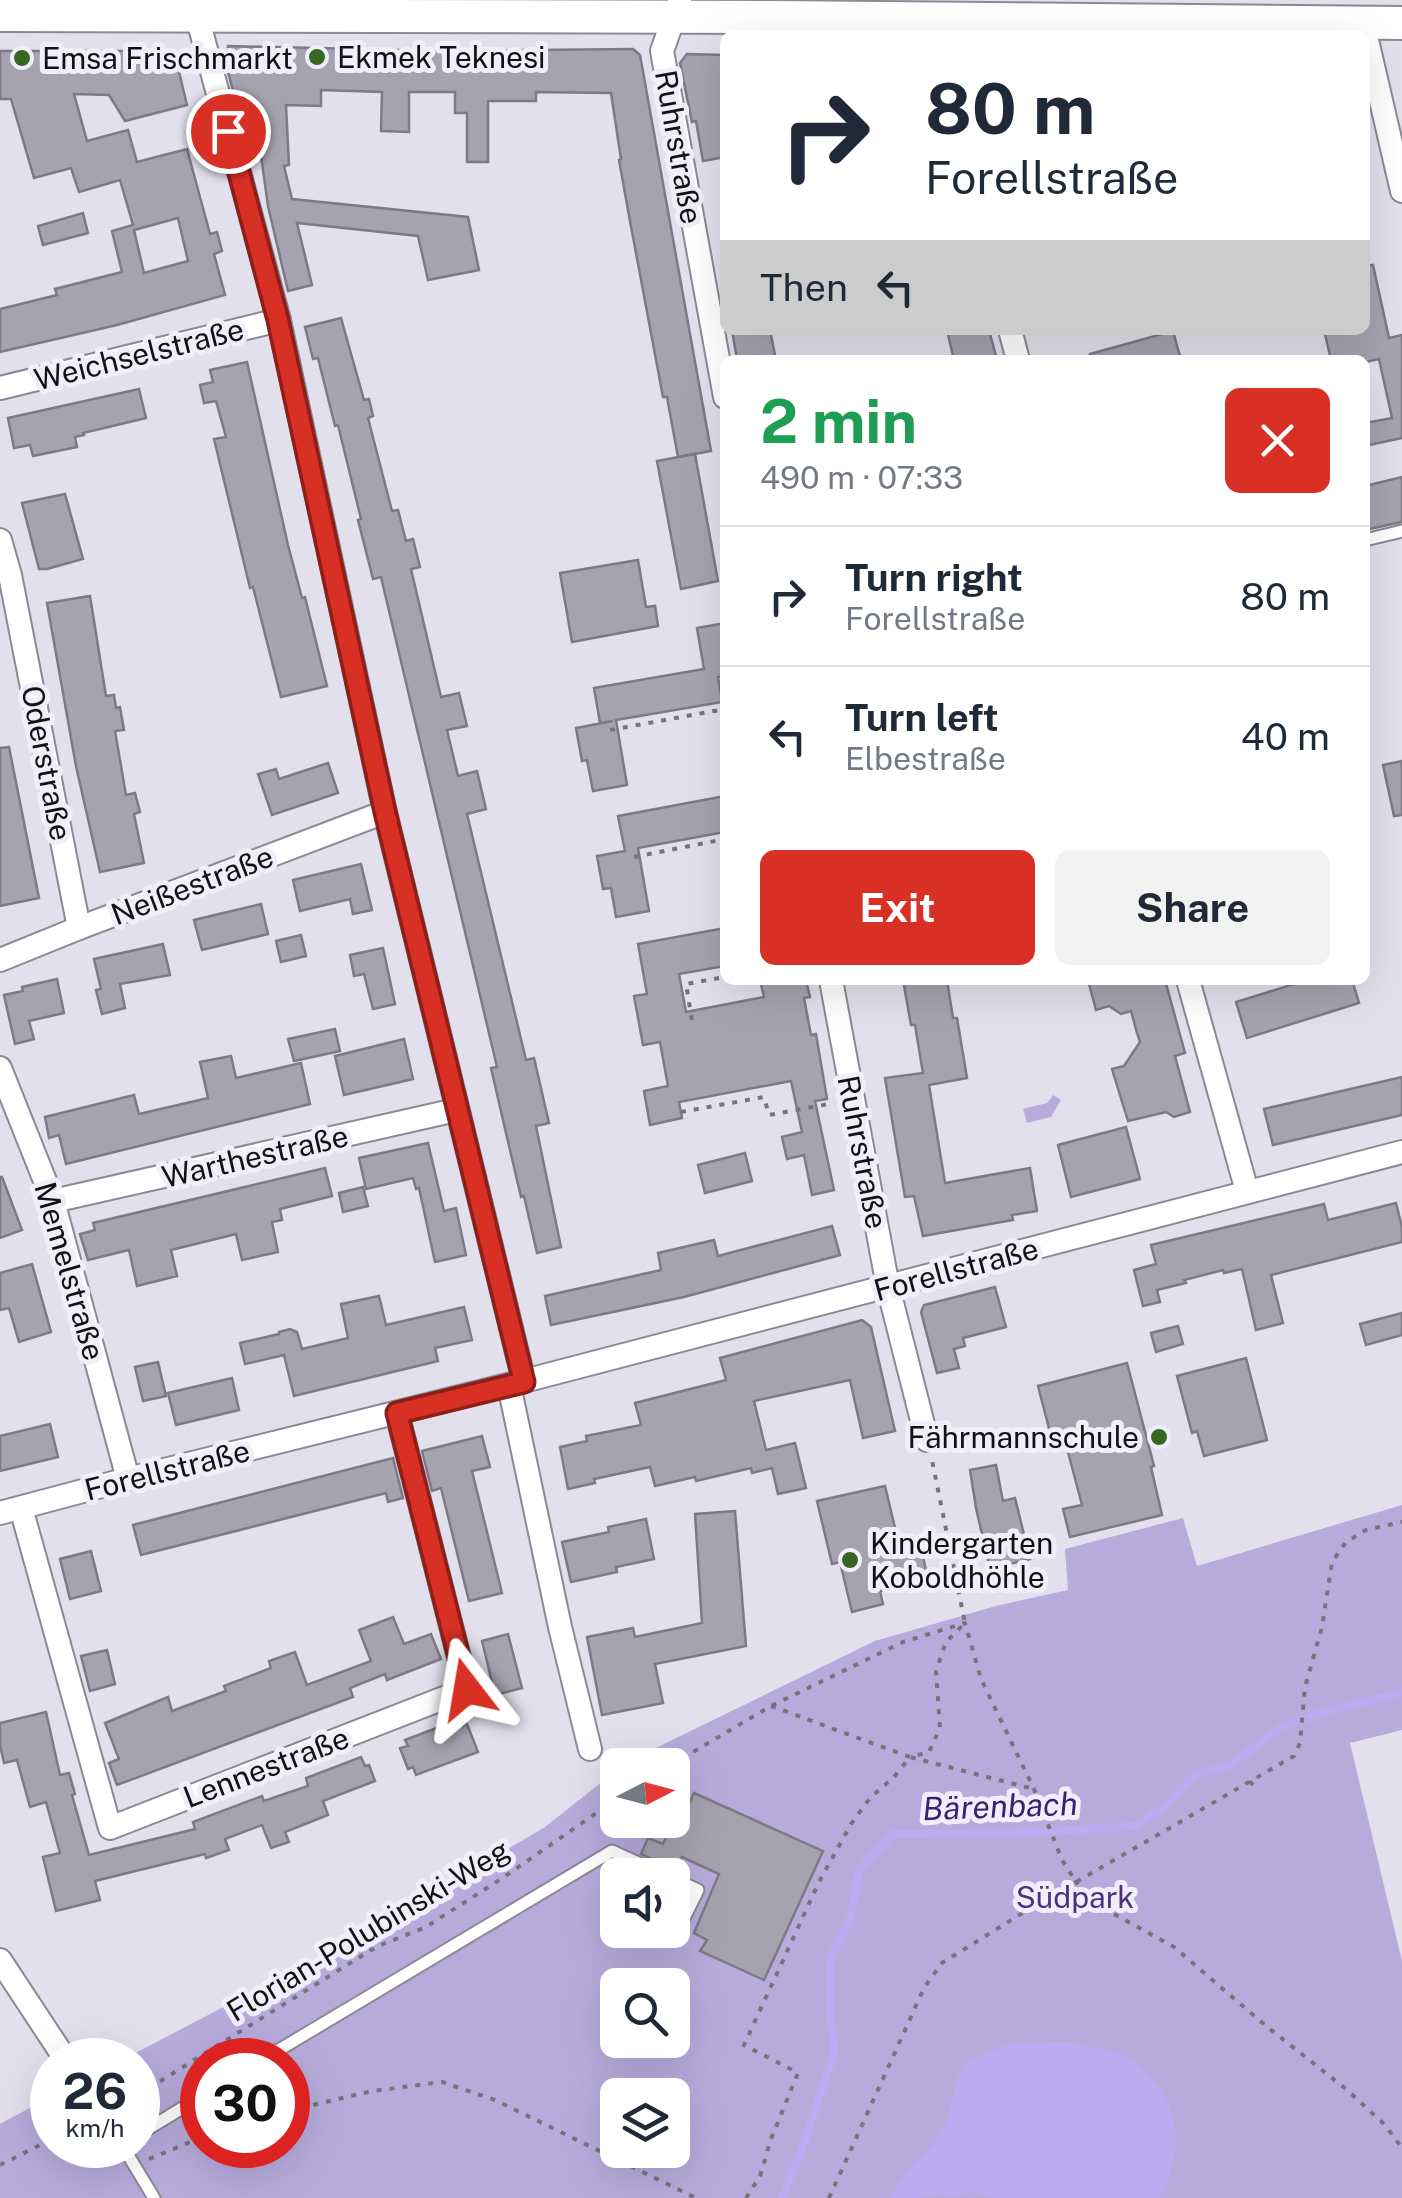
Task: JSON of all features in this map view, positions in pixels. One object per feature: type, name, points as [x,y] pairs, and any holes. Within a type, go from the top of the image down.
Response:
[{"type":"main road","points":[[0,15],[89,8],[196,16],[457,8],[677,9],[934,27],[1402,24]]},
{"type":"street","name":"Ruhrstraße","points":[[677,9],[662,51],[720,370]]},
{"type":"street","points":[[196,16],[278,320],[385,812],[516,1383],[560,1627],[590,1749]]},
{"type":"street","points":[[1364,24],[1365,30]]},
{"type":"street","points":[[1370,50],[1402,191]]},
{"type":"street","name":"Weichselstraße","points":[[0,388],[278,320]]},
{"type":"street","name":"Oderstraße","points":[[0,540],[79,928]]},
{"type":"street","name":"Neißestraße","points":[[0,960],[385,812]]},
{"type":"street","name":"Ruhrstraße","points":[[832,985],[888,1287],[927,1440]]},
{"type":"street","points":[[1189,985],[1247,1191]]},
{"type":"street","name":"Memelstraße","points":[[0,1068],[54,1202],[128,1478]]},
{"type":"street","name":"Warthestraße","points":[[54,1202],[456,1110]]},
{"type":"street","name":"Forellstraße","points":[[10,1511],[1402,1152]]},
{"type":"street","name":"Lennestraße","points":[[10,1511],[110,1828],[467,1689],[397,1413]]},
{"type":"street","points":[[0,1960],[51,2038]]},
{"type":"lane","points":[[1370,539],[1402,530]]},
{"type":"lane","points":[[299,2038],[612,1850],[629,1858]]},
{"type":"lane","points":[[690,1886],[698,1890],[690,1906]]},
{"type":"lane","points":[[138,2168],[154,2198]]},
{"type":"path","points":[[610,730],[720,710]]},
{"type":"path","points":[[634,857],[720,840]]},
{"type":"path","points":[[692,1020],[686,984],[720,978]]},
{"type":"path","points":[[680,1112],[764,1096],[769,1115],[853,1100]]},
{"type":"path","points":[[927,1440],[980,1678],[1034,1790],[1062,1860],[1076,1882],[1104,1908],[1174,1947],[1346,2088],[1385,2125],[1402,2148]]},
{"type":"path","points":[[830,2198],[924,1988],[942,1963],[1294,1756],[1300,1743],[1304,1686],[1322,1628],[1332,1562],[1346,1542],[1366,1530],[1402,1522]]},
{"type":"path","points":[[690,1754],[771,1706],[902,1642],[965,1622]]},
{"type":"path","points":[[746,2198],[760,2176],[798,2073],[744,2045],[818,1882],[850,1824],[910,1757],[928,1752],[940,1728],[936,1671],[946,1642],[965,1622]]},
{"type":"path","points":[[771,1706],[910,1757],[1034,1790]]},
{"type":"path","points":[[1250,1781],[1256,1790]]},
{"type":"path","name":"Florian-Polubinski-Weg","points":[[160,2081],[376,1948],[426,1927],[600,1811]]},
{"type":"path","points":[[310,2106],[372,2091],[442,2082],[495,2100],[685,2196],[696,2198]]},
{"type":"path","points":[[0,2165],[30,2150]]},
{"type":"green space","points":[[1053,1095],[1061,1100],[1051,1117],[1027,1123],[1023,1109],[1047,1103]]},
{"type":"green space","name":"Südpark","points":[[1402,1505],[1402,1730],[1350,1743],[1402,1961],[1402,2198],[0,2198],[0,2124],[30,2108],[30,2168],[160,2168],[160,2040],[365,1933],[545,1827],[600,1783],[600,1838],[690,1838],[690,1748],[656,1748],[875,1641],[1068,1590],[1065,1549],[1183,1518],[1197,1566]]},
{"type":"shaded area","points":[[1067,2042],[1111,2051],[1136,2062],[1162,2092],[1173,2118],[1176,2145],[1171,2172],[1160,2198],[997,2198],[969,2192],[955,2197],[940,2194],[889,2198],[936,2141],[948,2119],[958,2077],[968,2060],[1014,2043]]},
{"type":"building","points":[[228,46],[441,51],[633,49],[640,55],[711,451],[678,457],[630,221],[611,93],[536,92],[536,101],[488,101],[488,162],[467,162],[467,113],[455,113],[455,92],[409,92],[409,132],[381,131],[382,92],[321,90],[321,106],[286,105],[289,165],[284,166],[292,199],[468,217],[479,270],[428,280],[418,236],[297,223],[312,285],[288,291],[268,206],[255,112],[239,112],[226,65]]},
{"type":"building","points":[[0,51],[174,51],[187,105],[125,121],[109,95],[74,94],[87,141],[128,130],[137,162],[187,149],[210,234],[217,232],[222,251],[214,254],[225,295],[0,352],[0,309],[57,295],[55,289],[122,272],[112,231],[133,225],[120,180],[79,192],[71,168],[34,178],[11,99],[0,99]],"holes":[[[178,218],[188,261],[144,273],[134,230]]]},
{"type":"building","points":[[687,54],[720,55],[720,158],[703,161],[680,63]]},
{"type":"building","points":[[83,213],[88,233],[43,245],[38,226]]},
{"type":"building","points":[[1370,265],[1389,338],[1402,335],[1402,438],[1370,445],[1370,422],[1392,418],[1379,359],[1370,361],[1370,355],[1330,355],[1325,335],[1370,335]]},
{"type":"building","points":[[341,318],[364,400],[369,399],[373,416],[368,418],[392,511],[398,510],[406,541],[413,539],[420,567],[411,569],[441,697],[459,693],[467,726],[447,730],[458,776],[477,771],[486,809],[467,814],[526,1060],[534,1058],[549,1123],[536,1126],[561,1247],[537,1253],[491,1068],[497,1067],[381,577],[373,579],[338,425],[335,426],[318,358],[313,359],[305,327]]},
{"type":"building","points":[[733,335],[771,335],[775,355],[736,355]]},
{"type":"building","points":[[948,335],[990,335],[996,355],[953,355]]},
{"type":"building","points":[[1159,335],[1174,335],[1180,355],[1090,355]]},
{"type":"building","points":[[247,362],[288,545],[327,686],[281,697],[214,439],[226,437],[216,401],[204,403],[200,385],[213,382],[210,370]]},
{"type":"building","points":[[139,389],[146,418],[83,433],[75,437],[77,447],[33,456],[30,445],[14,448],[8,418]]},
{"type":"building","points":[[695,454],[718,581],[681,589],[657,461]]},
{"type":"building","points":[[1402,477],[1402,522],[1370,529],[1370,485]]},
{"type":"building","points":[[65,494],[83,559],[39,569],[22,503]]},
{"type":"building","points":[[638,560],[646,607],[655,606],[658,626],[572,642],[560,573]]},
{"type":"building","points":[[90,596],[106,696],[114,695],[116,708],[120,707],[124,730],[115,731],[126,795],[135,793],[140,812],[134,814],[144,863],[100,872],[76,766],[47,603]]},
{"type":"building","points":[[720,624],[720,702],[616,720],[627,785],[593,791],[576,728],[613,721],[600,723],[594,688],[704,669],[697,628]]},
{"type":"building","points":[[9,747],[39,898],[0,906],[0,748]]},
{"type":"building","points":[[1402,761],[1402,815],[1394,816],[1383,765]]},
{"type":"building","points":[[328,763],[338,793],[272,815],[258,774],[276,769],[279,779]]},
{"type":"building","points":[[720,797],[720,833],[638,848],[649,911],[616,917],[611,888],[603,889],[597,856],[625,851],[618,816]]},
{"type":"building","points":[[361,864],[372,910],[353,914],[350,899],[300,911],[293,880]]},
{"type":"building","points":[[261,904],[268,934],[202,950],[194,920]]},
{"type":"building","points":[[720,929],[720,967],[679,974],[686,1012],[764,997],[761,985],[807,985],[810,997],[804,998],[811,1035],[816,1034],[827,1099],[815,1101],[834,1190],[812,1195],[804,1155],[787,1159],[782,1137],[802,1132],[791,1081],[679,1102],[682,1118],[650,1125],[644,1091],[668,1086],[660,1042],[643,1045],[634,996],[647,994],[638,944]]},
{"type":"building","points":[[301,935],[306,956],[281,962],[276,941]]},
{"type":"building","points":[[163,944],[170,975],[120,984],[125,1008],[102,1014],[94,959]]},
{"type":"building","points":[[383,948],[395,1004],[373,1009],[364,974],[354,976],[350,955]]},
{"type":"building","points":[[57,979],[64,1013],[29,1021],[34,1039],[15,1044],[4,995]]},
{"type":"building","points":[[904,985],[948,985],[967,1078],[929,1085],[945,1183],[1030,1168],[1037,1211],[1012,1215],[1013,1220],[923,1236],[914,1196],[905,1197],[885,1078],[923,1073],[915,1025],[911,1025]]},
{"type":"building","points":[[1089,985],[1166,985],[1185,1053],[1175,1056],[1190,1112],[1174,1117],[1166,1112],[1128,1121],[1112,1069],[1124,1066],[1140,1042],[1131,1011],[1121,1014],[1109,1006],[1096,1010]]},
{"type":"building","points":[[1291,985],[1354,985],[1359,1003],[1247,1038],[1236,1002]]},
{"type":"building","points":[[335,1029],[340,1051],[294,1061],[288,1039]]},
{"type":"building","points":[[404,1039],[413,1079],[344,1095],[335,1056]]},
{"type":"building","points":[[231,1056],[236,1078],[301,1063],[310,1104],[66,1164],[59,1135],[49,1138],[45,1117],[134,1095],[139,1114],[208,1098],[200,1062]]},
{"type":"building","points":[[1402,1077],[1402,1115],[1273,1145],[1264,1109]]},
{"type":"building","points":[[1126,1127],[1140,1179],[1071,1197],[1058,1145]]},
{"type":"building","points":[[428,1143],[444,1211],[456,1208],[466,1255],[435,1262],[419,1188],[416,1189],[413,1178],[366,1189],[359,1158]]},
{"type":"building","points":[[745,1153],[752,1181],[705,1193],[698,1165]]},
{"type":"building","points":[[325,1168],[332,1196],[280,1209],[282,1220],[272,1222],[278,1252],[242,1260],[236,1234],[171,1250],[177,1276],[137,1286],[129,1250],[88,1260],[80,1234],[95,1230],[93,1223]]},
{"type":"building","points":[[0,1177],[22,1230],[0,1238]]},
{"type":"building","points":[[363,1187],[368,1206],[343,1212],[339,1193]]},
{"type":"building","points":[[1396,1203],[1402,1242],[1271,1275],[1283,1323],[1256,1330],[1242,1269],[1224,1273],[1223,1270],[1157,1290],[1160,1302],[1143,1306],[1134,1270],[1156,1264],[1151,1245],[1324,1204],[1328,1220]]},
{"type":"building","points":[[832,1226],[840,1255],[684,1297],[551,1325],[545,1296],[661,1270],[658,1253],[714,1240],[718,1256]]},
{"type":"building","points":[[32,1264],[51,1332],[19,1342],[9,1308],[0,1310],[0,1273]]},
{"type":"building","points":[[995,1287],[1006,1327],[963,1338],[965,1346],[954,1349],[959,1368],[937,1373],[921,1312],[924,1305]]},
{"type":"building","points":[[379,1296],[386,1325],[464,1307],[472,1340],[435,1348],[438,1361],[294,1396],[284,1355],[245,1364],[240,1343],[290,1329],[297,1332],[302,1349],[348,1338],[341,1304]]},
{"type":"building","points":[[1402,1313],[1402,1335],[1366,1345],[1360,1324]]},
{"type":"building","points":[[862,1320],[871,1327],[895,1431],[863,1438],[850,1380],[754,1401],[766,1450],[795,1443],[806,1488],[778,1494],[772,1468],[752,1473],[751,1468],[655,1486],[650,1467],[568,1489],[560,1447],[587,1441],[586,1436],[641,1425],[635,1403],[726,1380],[720,1358]]},
{"type":"building","points":[[1178,1326],[1183,1344],[1156,1352],[1151,1333]]},
{"type":"building","points":[[1246,1358],[1267,1440],[1204,1456],[1197,1431],[1192,1433],[1177,1376]]},
{"type":"building","points":[[158,1362],[166,1396],[143,1401],[135,1367]]},
{"type":"building","points":[[1127,1363],[1154,1466],[1151,1467],[1162,1515],[1070,1537],[1063,1509],[1082,1505],[1064,1437],[1052,1440],[1038,1386]]},
{"type":"building","points":[[232,1378],[239,1410],[176,1425],[168,1393]]},
{"type":"building","points":[[50,1424],[58,1457],[0,1471],[0,1436]]},
{"type":"building","points":[[482,1436],[490,1467],[472,1471],[502,1593],[469,1601],[441,1488],[432,1491],[422,1451]]},
{"type":"building","points":[[393,1458],[403,1498],[388,1502],[386,1493],[141,1555],[133,1525]]},
{"type":"building","points":[[996,1465],[1003,1501],[1015,1498],[1030,1559],[990,1569],[970,1470]]},
{"type":"building","points":[[885,1486],[901,1553],[921,1548],[928,1579],[880,1591],[883,1604],[852,1612],[840,1562],[832,1564],[817,1501]]},
{"type":"building","points":[[735,1511],[746,1646],[655,1664],[663,1703],[602,1715],[587,1637],[633,1628],[635,1637],[702,1623],[695,1514]]},
{"type":"building","points":[[646,1519],[654,1559],[571,1582],[562,1542]]},
{"type":"building","points":[[91,1551],[101,1591],[70,1599],[60,1559]]},
{"type":"building","points":[[393,1617],[404,1644],[431,1634],[441,1659],[387,1680],[385,1674],[350,1688],[353,1697],[117,1785],[109,1763],[119,1759],[105,1723],[168,1697],[172,1711],[226,1691],[224,1686],[271,1668],[269,1661],[295,1652],[307,1685],[371,1661],[359,1630]]},
{"type":"building","points":[[508,1634],[522,1688],[495,1695],[482,1641]]},
{"type":"building","points":[[107,1650],[115,1684],[90,1691],[81,1656]]},
{"type":"building","points":[[46,1712],[60,1775],[69,1773],[89,1855],[195,1829],[193,1822],[262,1796],[264,1801],[308,1786],[306,1778],[361,1757],[375,1781],[323,1801],[328,1815],[285,1832],[289,1842],[271,1848],[262,1825],[225,1839],[229,1850],[206,1858],[205,1854],[95,1881],[100,1900],[56,1911],[43,1857],[60,1853],[46,1802],[30,1807],[17,1760],[4,1763],[0,1745],[0,1723]]},
{"type":"building","points":[[460,1719],[463,1726],[467,1724],[478,1752],[416,1775],[413,1767],[408,1769],[400,1748],[408,1746],[405,1740]]},
{"type":"building","points":[[694,1793],[823,1851],[764,1980],[700,1951],[707,1940],[694,1933],[719,1874],[690,1858],[650,1858],[641,1854],[648,1838],[663,1844],[666,1838],[690,1838],[690,1802]]},
{"type":"waterway","name":"Bärenbach","points":[[782,2198],[835,2051],[830,2014],[831,1955],[850,1921],[859,1870],[893,1834],[1022,1833],[1135,1826],[1163,1808],[1194,1775],[1229,1766],[1281,1727],[1402,1693]]},
{"type":"place","name":"Ekmek Teknesi","points":[[317,57]]},
{"type":"place","name":"Emsa Frischmarkt","points":[[22,58]]},
{"type":"place","name":"Fährmannschule","points":[[1159,1437]]},
{"type":"place","name":"Kindergarten Koboldhöhle","points":[[850,1560]]},
{"type":"route","points":[[228,131],[278,320],[385,812],[524,1382],[397,1413],[467,1689]]}]
